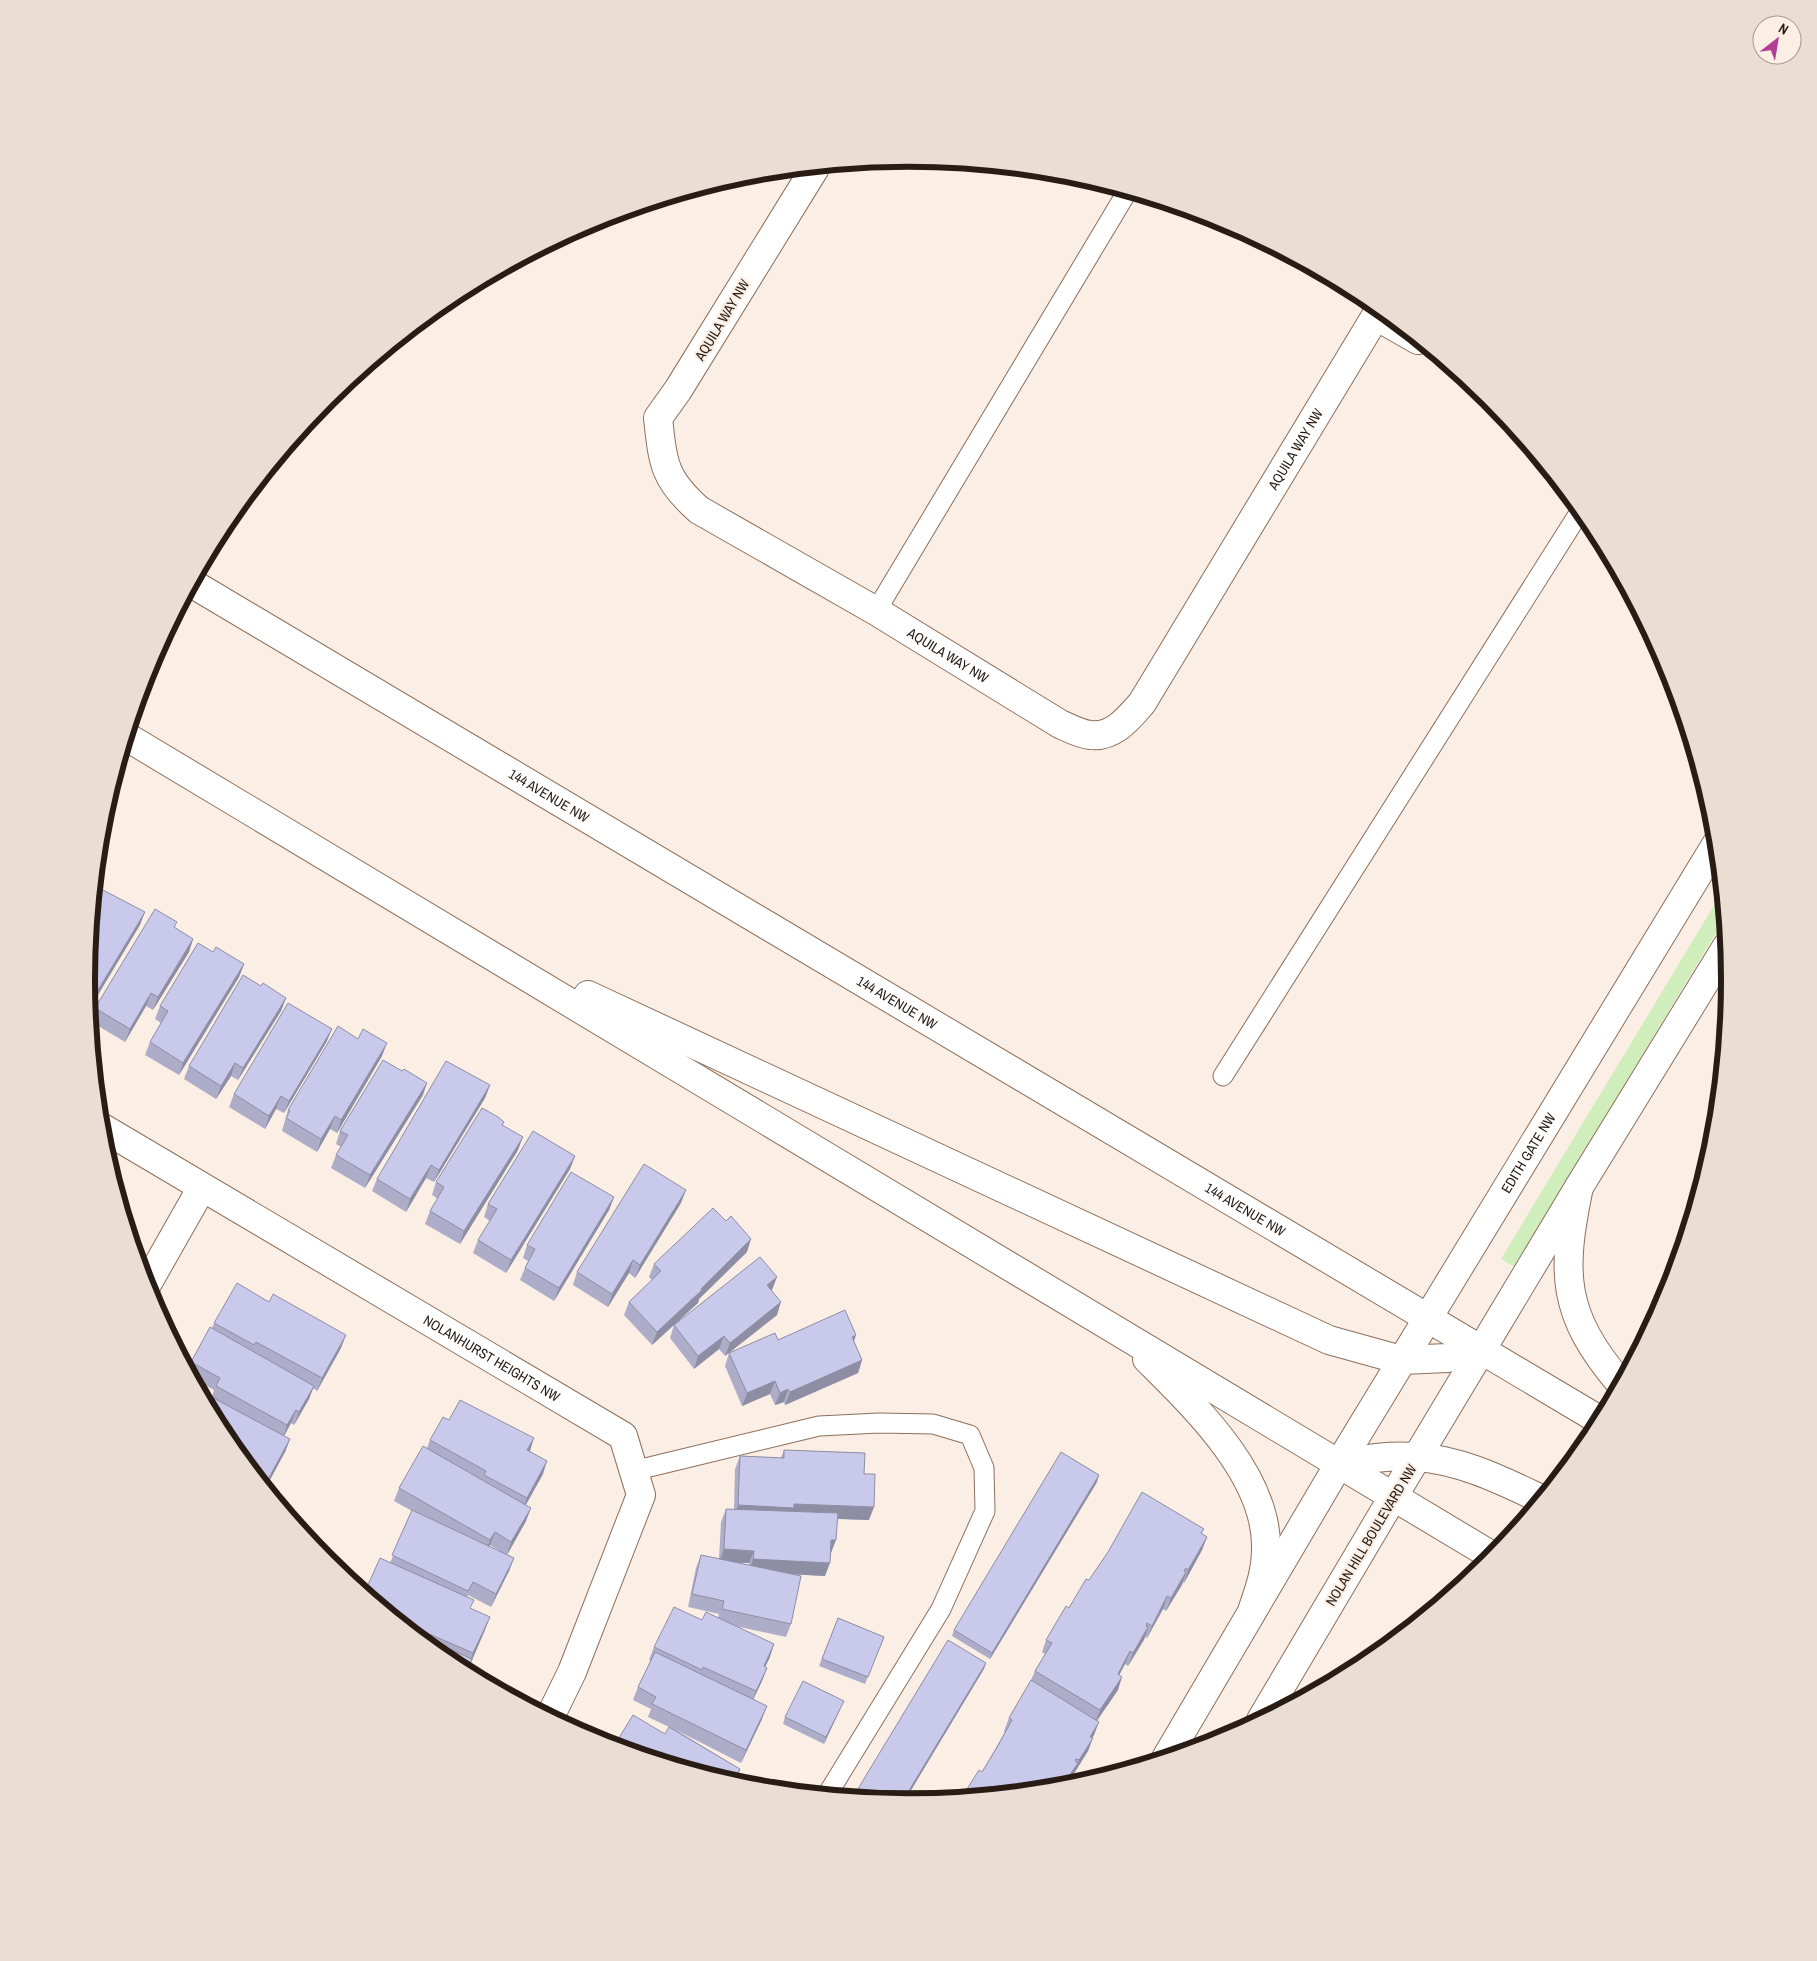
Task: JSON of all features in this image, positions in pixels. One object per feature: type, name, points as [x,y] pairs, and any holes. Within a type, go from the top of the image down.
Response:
[{"type":"main road","name":"AQUILA WAY NW","points":[[811,173],[678,390],[658,418],[661,445],[668,473],[681,495],[699,510],[876,612],[1060,724],[1090,735],[1111,732],[1126,722],[1142,703],[1376,315]]},
{"type":"main road","name":"144 AVENUE NW","points":[[197,587],[1594,1417]]},
{"type":"main road","points":[[194,592],[253,620]]},
{"type":"main road","points":[[132,740],[1116,1328],[1487,1553]]},
{"type":"main road","name":"EDITH GATE NW","points":[[1339,1464],[1711,852]]},
{"type":"main road","points":[[453,933],[1329,1340],[1401,1360],[1448,1358],[1481,1350],[1578,1187],[1721,956]]},
{"type":"main road","name":"NOLANHURST HEIGHTS NW","points":[[110,1132],[623,1436],[641,1495],[572,1672],[553,1712]]},
{"type":"main road","points":[[1578,1187],[1567,1254],[1568,1275],[1573,1303],[1588,1342],[1617,1379]]},
{"type":"main road","points":[[151,1277],[201,1188]]},
{"type":"main road","points":[[1116,1328],[1208,1424],[1241,1469],[1258,1502],[1266,1547],[1264,1574],[1254,1608]]},
{"type":"main road","name":"NOLAN HILL BOULEVARD NW","points":[[1266,1711],[1481,1350]]},
{"type":"main road","points":[[1339,1464],[1383,1457],[1417,1457],[1485,1475],[1537,1497]]},
{"type":"main road","points":[[1170,1751],[1339,1464]]},
{"type":"lane","points":[[876,612],[1124,197]]},
{"type":"lane","points":[[1223,1076],[1577,517]]},
{"type":"lane","points":[[634,1471],[819,1426],[879,1423],[933,1424],[970,1435],[984,1468],[985,1511],[941,1610],[830,1790]]},
{"type":"green space","points":[[1717,900],[1720,926],[1514,1267],[1501,1259]]},
{"type":"building","points":[[101,890],[145,912],[96,994],[97,927]]},
{"type":"building","points":[[155,909],[177,922],[174,927],[193,939],[158,997],[151,993],[130,1029],[96,1009]]},
{"type":"building","points":[[198,943],[213,952],[216,947],[244,964],[183,1063],[150,1042],[168,1011],[160,1006]]},
{"type":"building","points":[[243,975],[261,986],[263,983],[286,998],[243,1068],[235,1063],[221,1086],[189,1066]]},
{"type":"building","points":[[288,1003],[332,1029],[289,1101],[281,1096],[269,1116],[234,1094]]},
{"type":"building","points":[[338,1026],[358,1039],[363,1029],[387,1043],[341,1120],[335,1116],[321,1139],[286,1118],[290,1111],[288,1110]]},
{"type":"building","points":[[383,1060],[402,1071],[404,1069],[427,1083],[370,1175],[336,1155],[348,1135],[340,1131]]},
{"type":"building","points":[[446,1061],[490,1085],[439,1170],[431,1165],[410,1199],[377,1179]]},
{"type":"building","points":[[482,1108],[504,1122],[502,1125],[523,1137],[464,1231],[430,1211],[444,1187],[436,1182]]},
{"type":"building","points":[[533,1131],[575,1156],[511,1260],[478,1240],[497,1209],[488,1204]]},
{"type":"building","points":[[644,1164],[686,1190],[640,1265],[633,1260],[612,1294],[577,1272]]},
{"type":"building","points":[[571,1172],[614,1197],[559,1288],[525,1268],[535,1249],[527,1245]]},
{"type":"building","points":[[713,1208],[726,1221],[731,1216],[751,1239],[702,1290],[657,1332],[629,1302],[661,1271],[654,1264]]},
{"type":"building","points":[[760,1257],[777,1277],[767,1285],[781,1302],[730,1343],[724,1336],[698,1356],[674,1325]]},
{"type":"building","points":[[237,1283],[269,1302],[273,1294],[346,1335],[322,1378],[256,1342],[254,1345],[214,1323]]},
{"type":"building","points":[[845,1310],[856,1335],[852,1337],[862,1360],[790,1392],[788,1389],[780,1393],[775,1381],[747,1393],[729,1353],[775,1333],[778,1340]]},
{"type":"building","points":[[210,1327],[314,1386],[299,1412],[296,1410],[287,1425],[216,1386],[220,1378],[191,1362]]},
{"type":"building","points":[[210,1396],[290,1439],[267,1481],[232,1432]]},
{"type":"building","points":[[460,1400],[534,1438],[527,1450],[547,1461],[527,1498],[484,1475],[486,1471],[430,1440],[443,1417],[449,1420]]},
{"type":"building","points":[[423,1446],[531,1508],[511,1542],[495,1532],[490,1540],[399,1488]]},
{"type":"building","points":[[784,1450],[865,1453],[864,1474],[875,1474],[874,1507],[794,1504],[794,1508],[738,1505],[740,1456],[784,1458]]},
{"type":"building","points":[[1061,1452],[1099,1475],[992,1653],[954,1630]]},
{"type":"building","points":[[1142,1492],[1204,1529],[1201,1533],[1207,1537],[1188,1570],[1186,1568],[1184,1571],[1186,1572],[1171,1598],[1167,1596],[1152,1626],[1147,1623],[1146,1626],[1148,1627],[1133,1653],[1130,1651],[1118,1674],[1122,1677],[1100,1710],[1035,1671],[1052,1643],[1046,1640],[1066,1606],[1069,1608],[1086,1579],[1089,1580],[1108,1552]]},
{"type":"building","points":[[726,1509],[838,1513],[836,1540],[831,1540],[830,1563],[753,1559],[754,1551],[724,1549]]},
{"type":"building","points":[[412,1510],[514,1558],[496,1594],[473,1582],[468,1591],[392,1555]]},
{"type":"building","points":[[701,1555],[801,1576],[791,1624],[722,1609],[724,1601],[692,1594]]},
{"type":"building","points":[[380,1558],[474,1600],[470,1608],[490,1617],[473,1653],[417,1628],[367,1587]]},
{"type":"building","points":[[674,1607],[702,1620],[706,1612],[774,1644],[764,1666],[767,1668],[756,1691],[703,1667],[702,1670],[654,1647]]},
{"type":"building","points":[[838,1618],[884,1637],[868,1677],[822,1659]]},
{"type":"building","points":[[948,1640],[986,1663],[907,1794],[856,1792]]},
{"type":"building","points":[[440,1645],[472,1659],[469,1665]]},
{"type":"building","points":[[655,1652],[767,1706],[746,1750],[652,1704],[656,1697],[638,1687]]},
{"type":"building","points":[[1031,1680],[1099,1722],[1090,1737],[1093,1738],[1079,1760],[1076,1759],[1075,1761],[1078,1763],[1068,1778],[1015,1787],[965,1792],[979,1770],[982,1772],[996,1749],[1012,1720],[1009,1718]]},
{"type":"building","points":[[803,1681],[844,1701],[826,1737],[785,1717]]},
{"type":"building","points":[[633,1715],[665,1734],[669,1727],[740,1769],[737,1775],[698,1766],[647,1751],[618,1740]]}]
